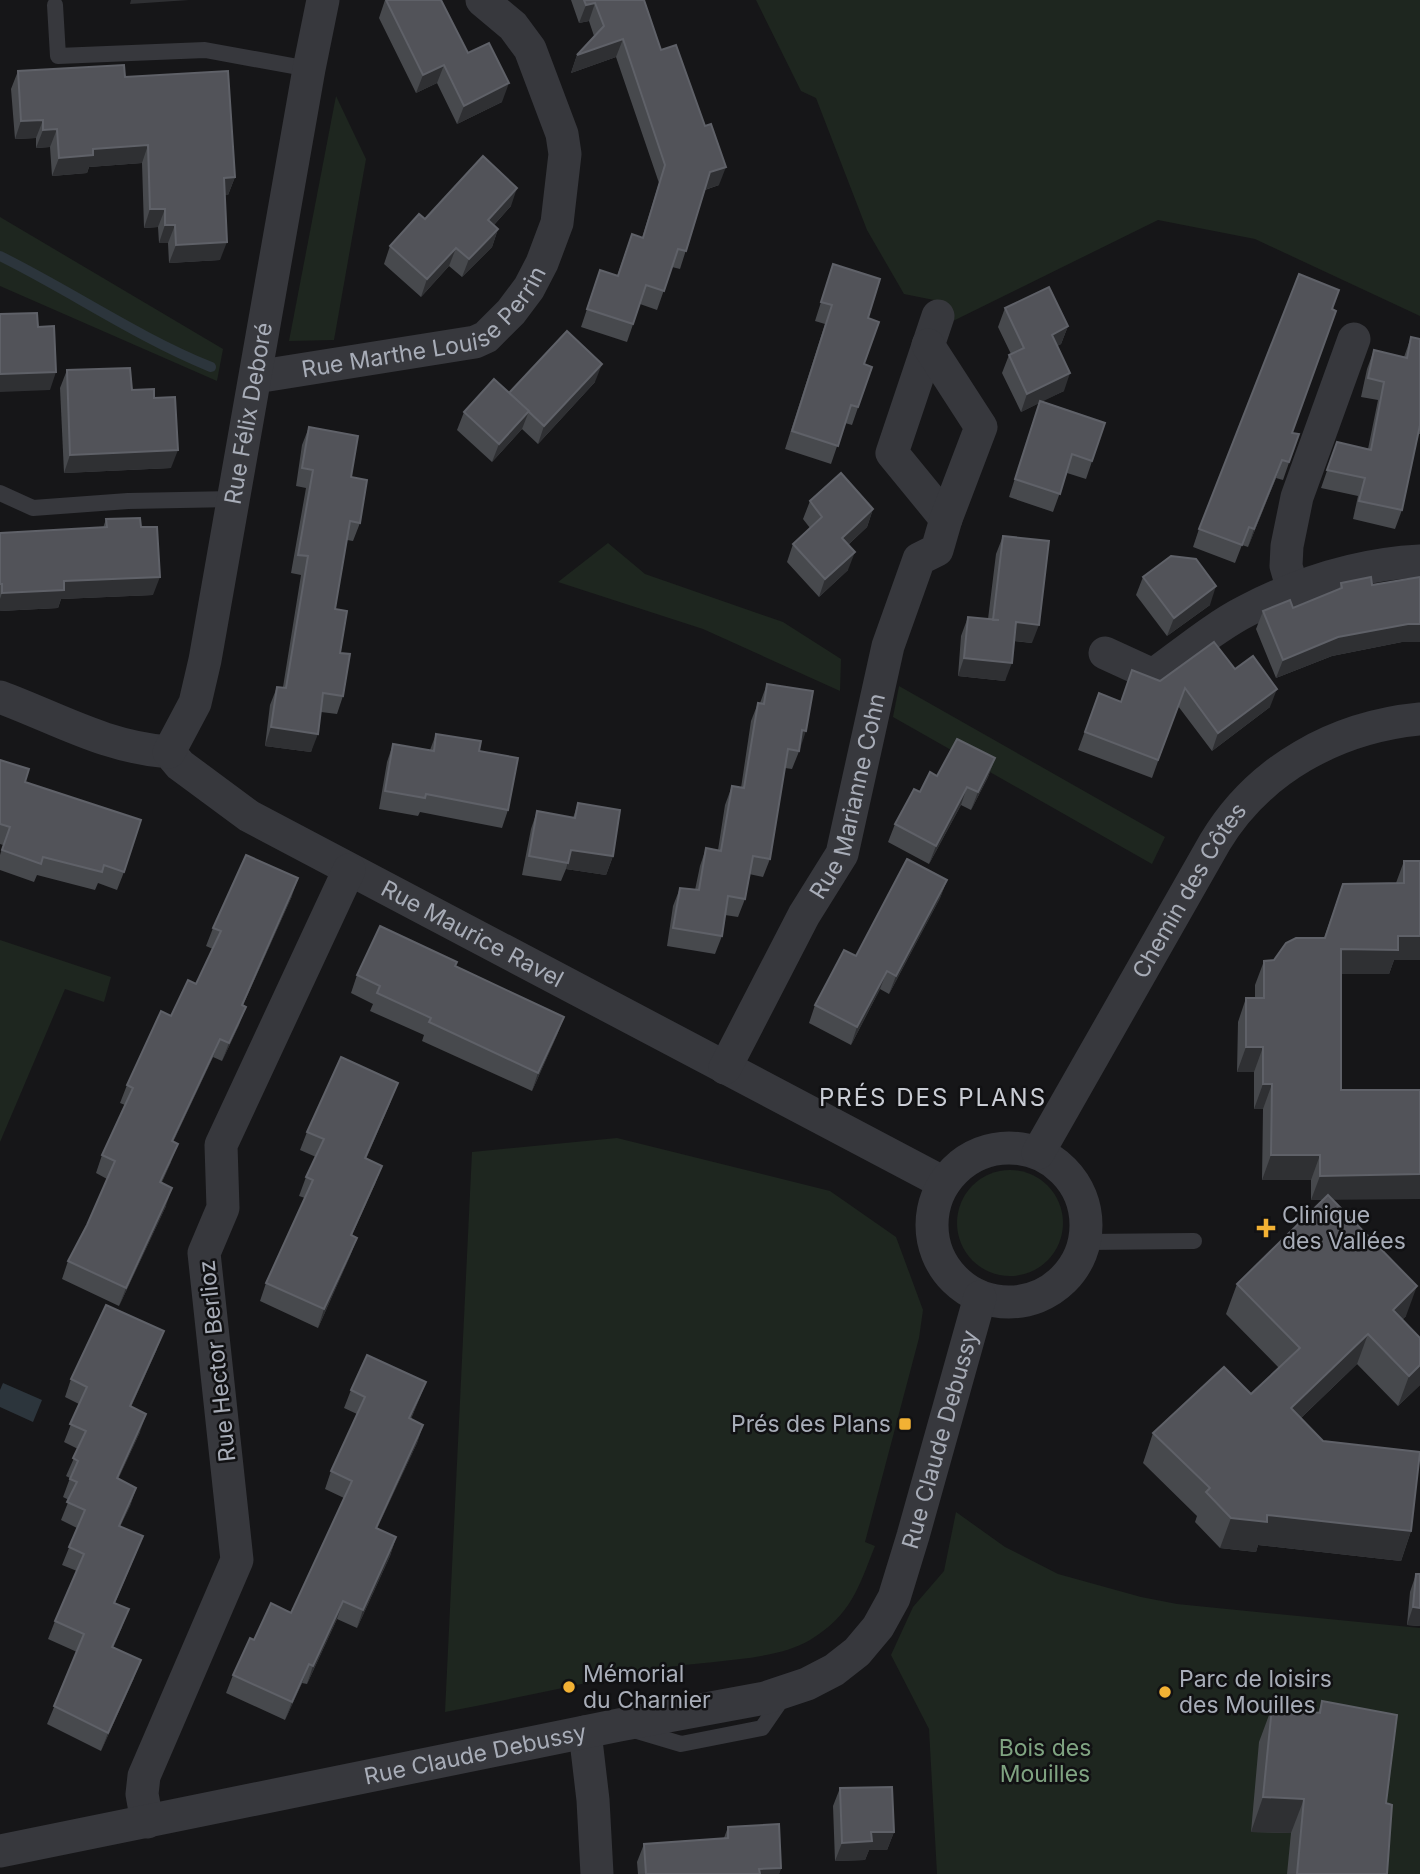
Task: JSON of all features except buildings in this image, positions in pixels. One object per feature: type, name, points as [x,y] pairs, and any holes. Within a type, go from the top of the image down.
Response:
[{"type":"street","name":"Rue Félix Deboré","points":[[169,752],[195,703],[205,660],[323,0]]},
{"type":"street","name":"Rue Marthe Louise Perrin","points":[[256,377],[475,342],[486,337],[511,312],[533,281],[557,223],[565,147],[530,49],[513,26],[482,0]]},
{"type":"street","name":"Rue Marianne Cohn","points":[[725,1069],[804,915],[842,854],[888,646],[919,559],[937,550],[981,427],[933,330],[892,453],[946,519]]},
{"type":"street","points":[[1293,590],[1286,566],[1286,545],[1297,497],[1354,339]]},
{"type":"street","points":[[1105,653],[1153,675],[1244,612],[1293,590],[1355,569],[1420,561]]},
{"type":"street","points":[[0,697],[102,738],[139,749],[169,752]]},
{"type":"street","name":"Chemin des Côtes","points":[[1038,1153],[1209,853],[1236,813],[1275,774],[1313,749],[1365,730],[1420,719]]},
{"type":"street","name":"Rue Maurice Ravel","points":[[169,752],[180,765],[249,816],[944,1183]]},
{"type":"street","name":"Rue Hector Berlioz","points":[[147,1822],[142,1794],[144,1776],[237,1560],[204,1253],[223,1208],[221,1145],[349,870]]},
{"type":"street","points":[[1010,1147],[1038,1153],[1059,1166],[1074,1183],[1084,1206],[1085,1242],[1063,1281],[1045,1293],[1013,1302],[980,1297],[952,1277],[939,1259],[932,1237],[934,1203],[944,1183],[964,1162],[990,1150],[1010,1147]]},
{"type":"street","name":"Rue Claude Debussy","points":[[0,1851],[619,1725],[765,1698],[822,1677],[845,1662],[878,1627],[891,1605],[980,1297]]},
{"type":"street","points":[[585,1732],[593,1800],[597,1874]]},
{"type":"lane","points":[[55,5],[58,56],[205,50],[309,69]]},
{"type":"lane","points":[[0,493],[33,508],[128,501],[234,499]]},
{"type":"lane","points":[[1085,1242],[1194,1241]]},
{"type":"green space","points":[[756,0],[1420,0],[1420,316],[1255,239],[1158,220],[951,322],[934,300],[904,294],[867,230],[816,98],[801,91]]},
{"type":"green space","points":[[336,96],[366,159],[334,340],[289,341]]},
{"type":"green space","points":[[0,217],[223,349],[217,381],[0,286]]},
{"type":"green space","points":[[608,543],[645,574],[783,622],[841,659],[840,691],[703,629],[558,582]]},
{"type":"green space","points":[[899,686],[1165,837],[1152,864],[893,717]]},
{"type":"green space","points":[[0,940],[111,977],[104,1002],[65,989],[0,1142]]},
{"type":"green space","points":[[617,1138],[830,1191],[896,1237],[923,1310],[919,1338],[865,1542],[875,1546],[858,1588],[844,1611],[824,1631],[795,1647],[778,1653],[637,1673],[445,1712],[472,1152]]},
{"type":"green space","points":[[1010,1170],[1030,1174],[1048,1185],[1059,1203],[1063,1223],[1059,1243],[1048,1261],[1030,1272],[1010,1276],[990,1272],[972,1261],[961,1243],[957,1223],[961,1203],[972,1185],[990,1174]]},
{"type":"green space","name":"Parc de loisirs des Mouilles","points":[[956,1512],[1005,1547],[1058,1574],[1141,1597],[1177,1604],[1420,1628],[1420,1874],[937,1874],[929,1729],[891,1655],[913,1607],[944,1571]]},
{"type":"shaded area","points":[[3,1383],[42,1400],[33,1422],[0,1407],[0,1390]]},
{"type":"waterway","points":[[0,256],[130,328],[211,367]]},
{"type":"place","name":"Clinique des Vallées","points":[[1266,1228]]},
{"type":"place","name":"Prés des Plans","points":[[905,1424]]},
{"type":"place","name":"Mémorial du Charnier","points":[[569,1687]]},
{"type":"place","name":"Parc de loisirs des Mouilles","points":[[1165,1692]]},
{"type":"district","name":"PRÉS DES PLANS","points":[[933,1098]]},
{"type":"park label","name":"Bois des Mouilles","points":[[1045,1761]]}]
